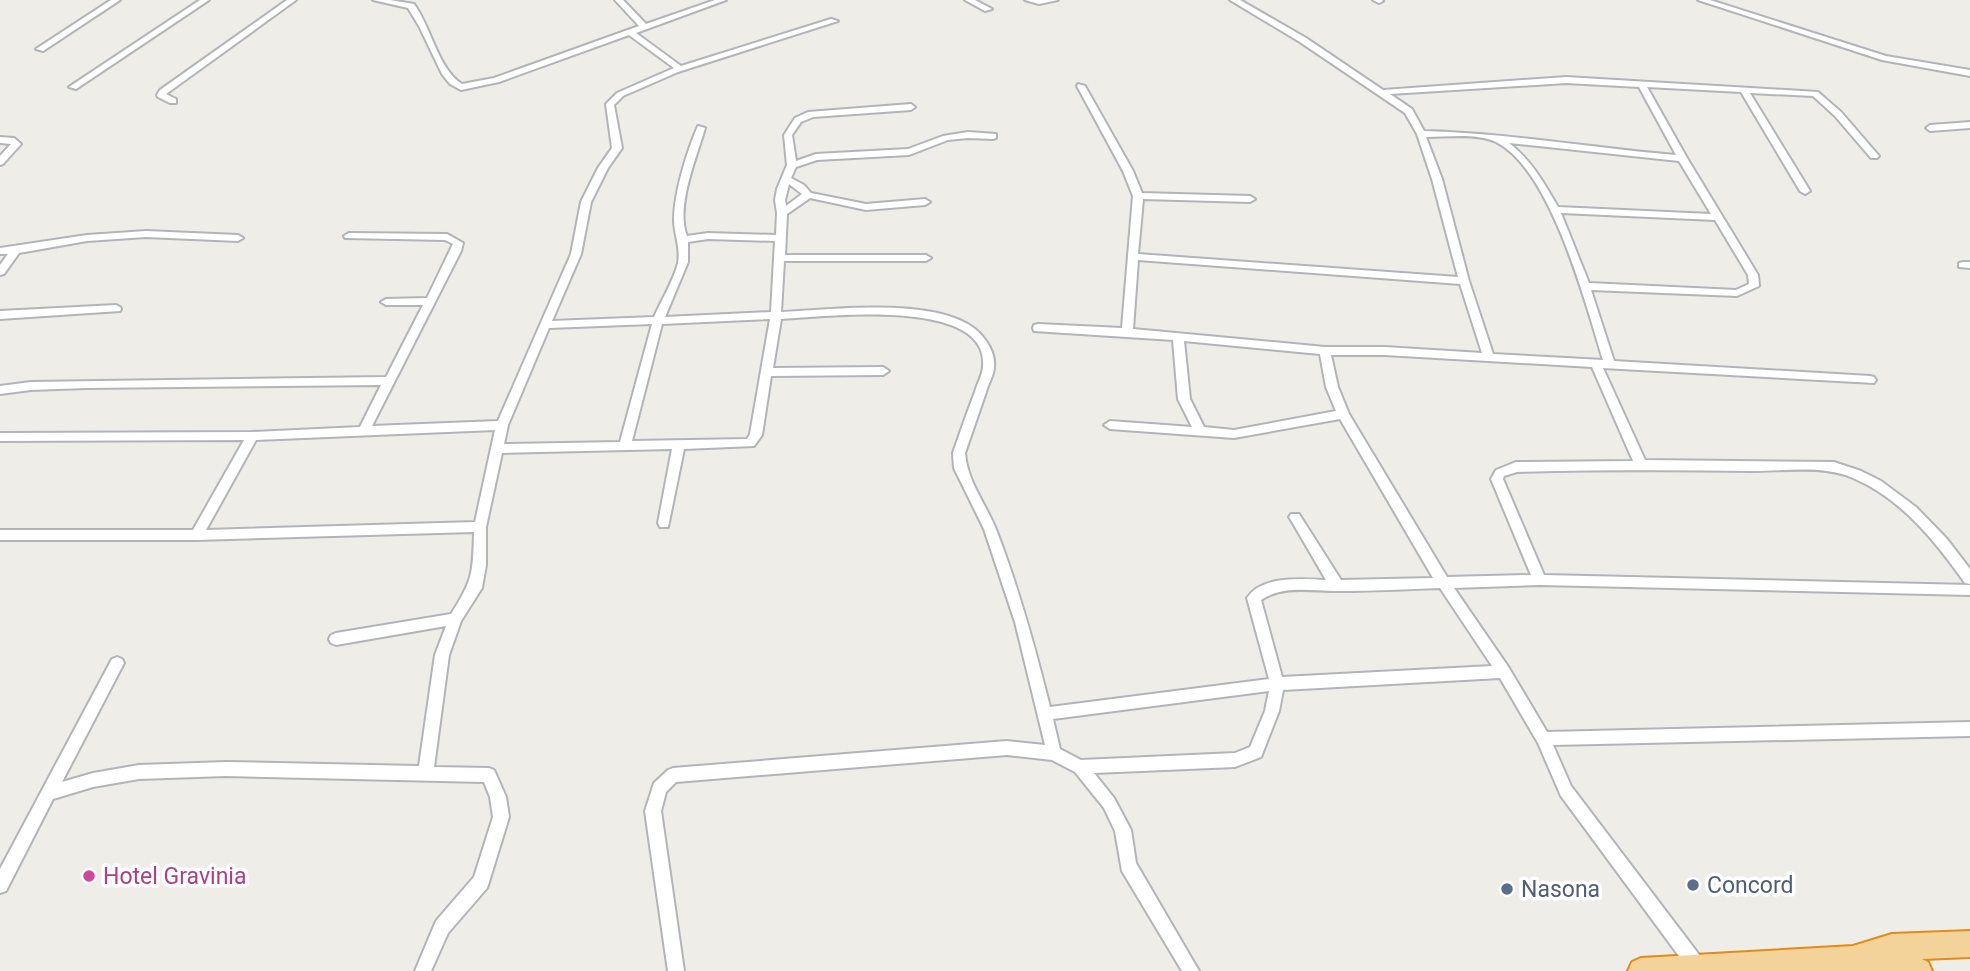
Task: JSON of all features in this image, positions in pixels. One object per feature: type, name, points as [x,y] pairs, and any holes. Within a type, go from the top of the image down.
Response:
[{"type":"highway","points":[[1857,965],[1892,947],[1970,944]]},
{"type":"highway","points":[[1641,971],[1857,965],[1919,971]]},
{"type":"street","points":[[40,49],[116,0]]},
{"type":"street","points":[[73,87],[205,0]]},
{"type":"street","points":[[173,101],[162,95],[163,92],[292,0]]},
{"type":"street","points":[[377,0],[407,2],[415,10],[449,80],[461,87],[496,80],[722,0]]},
{"type":"street","points":[[619,0],[644,27]]},
{"type":"street","points":[[969,0],[988,9]]},
{"type":"street","points":[[1029,0],[1054,0]]},
{"type":"street","points":[[1237,2],[1251,0]]},
{"type":"street","points":[[1702,0],[1885,58],[1970,74]]},
{"type":"street","points":[[1237,2],[1409,110],[1437,179],[1464,281],[1489,357]]},
{"type":"street","points":[[426,773],[442,655],[455,619],[475,589],[480,565],[480,527],[502,425],[576,254],[586,202],[603,168],[617,148],[610,104],[612,98],[622,91],[680,69],[834,21]]},
{"type":"street","points":[[630,32],[680,69]]},
{"type":"street","points":[[1384,92],[1538,81],[1808,93],[1821,96],[1874,156]]},
{"type":"street","points":[[1583,286],[1737,293],[1754,286],[1752,275],[1642,85]]},
{"type":"street","points":[[1080,86],[1128,171],[1138,196],[1127,332]]},
{"type":"street","points":[[1744,90],[1805,191]]},
{"type":"street","points":[[498,449],[750,443],[756,435],[776,316],[782,213],[780,200],[792,165],[788,135],[798,120],[811,114],[911,107]]},
{"type":"street","points":[[1930,128],[1970,125]]},
{"type":"street","points":[[625,447],[659,320],[683,262],[683,240],[677,228],[701,128]]},
{"type":"street","points":[[1421,134],[1556,144],[1608,152],[1682,158]]},
{"type":"street","points":[[792,165],[816,157],[909,152],[946,138],[993,136]]},
{"type":"street","points":[[0,140],[11,140],[16,144],[0,162]]},
{"type":"street","points":[[1499,140],[1527,165],[1554,210],[1583,286],[1603,365],[1641,465]]},
{"type":"street","points":[[1527,165],[1533,144]]},
{"type":"street","points":[[787,179],[801,187],[808,195],[866,207],[925,202]]},
{"type":"street","points":[[782,213],[808,195]]},
{"type":"street","points":[[1138,196],[1250,199]]},
{"type":"street","points":[[1554,210],[1718,217]]},
{"type":"street","points":[[0,251],[87,238],[146,234],[238,238]]},
{"type":"street","points":[[349,236],[447,237],[458,243],[365,430]]},
{"type":"street","points":[[683,240],[708,236],[780,238]]},
{"type":"street","points":[[0,272],[16,250]]},
{"type":"street","points":[[1134,257],[1464,281]]},
{"type":"street","points":[[780,258],[926,258]]},
{"type":"street","points":[[386,302],[430,301]]},
{"type":"street","points":[[0,315],[116,309]]},
{"type":"street","points":[[546,325],[890,311],[925,313],[954,321],[977,335],[989,354],[989,366],[959,453],[960,468],[990,529],[1022,622],[1054,753]]},
{"type":"street","points":[[1038,328],[1127,332],[1325,351],[1489,357],[1870,380]]},
{"type":"street","points":[[1178,337],[1184,399],[1200,432]]},
{"type":"street","points":[[1325,351],[1332,387],[1343,414],[1444,583],[1504,672],[1543,739],[1566,791],[1700,970]]},
{"type":"street","points":[[766,372],[883,370]]},
{"type":"street","points":[[0,390],[86,384],[390,381]]},
{"type":"street","points":[[1111,425],[1144,425],[1234,434],[1343,414]]},
{"type":"street","points":[[0,437],[252,436],[502,425]]},
{"type":"street","points":[[197,535],[252,436]]},
{"type":"street","points":[[664,523],[679,446]]},
{"type":"street","points":[[1540,580],[1497,479],[1500,473],[1516,467],[1833,467],[1853,472],[1904,504],[1932,527],[1970,579]]},
{"type":"street","points":[[1295,517],[1338,586]]},
{"type":"street","points":[[0,535],[197,535],[480,527]]},
{"type":"street","points":[[1080,767],[1235,760],[1256,752],[1272,711],[1277,684],[1254,598],[1265,589],[1279,585],[1338,586],[1540,580],[1970,590]]},
{"type":"street","points":[[336,639],[455,619]]},
{"type":"street","points":[[0,885],[117,663]]},
{"type":"street","points":[[1044,714],[1277,684],[1504,672]]},
{"type":"street","points":[[1543,739],[1970,729]]},
{"type":"street","points":[[676,971],[653,811],[659,788],[673,775],[1007,748],[1054,753],[1080,767],[1109,803],[1123,830],[1128,865],[1191,971]]},
{"type":"street","points":[[48,793],[93,780],[139,772],[226,769],[489,775],[498,797],[501,817],[481,882],[442,926],[423,971]]},
{"type":"place","name":"Hotel Gravinia","points":[[89,876]]},
{"type":"place","name":"Concord","points":[[1693,885]]},
{"type":"place","name":"Nasona","points":[[1507,889]]}]
